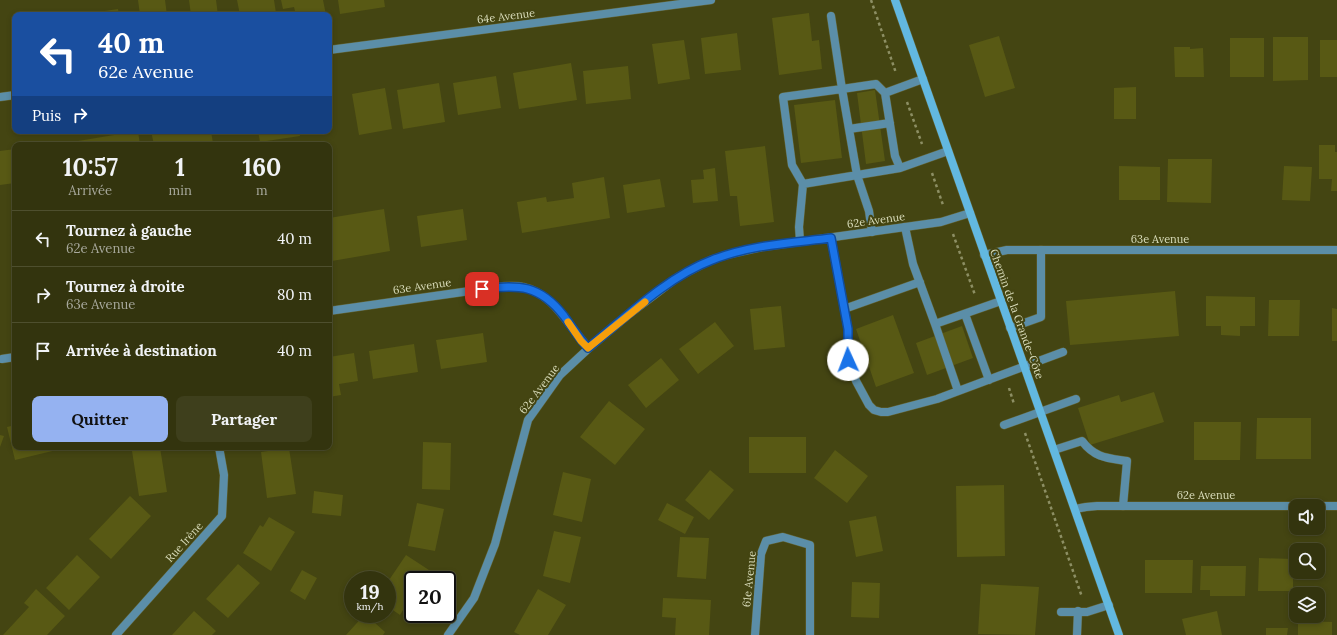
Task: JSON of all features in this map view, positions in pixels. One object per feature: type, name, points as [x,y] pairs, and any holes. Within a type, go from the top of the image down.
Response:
[{"type":"main road","name":"Chemin de la Grande-Côte","points":[[895,0],[1119,635]]},
{"type":"street","name":"64e Avenue","points":[[332,50],[711,0]]},
{"type":"street","points":[[831,16],[857,175],[869,211],[872,232]]},
{"type":"street","points":[[885,93],[923,79]]},
{"type":"street","points":[[800,241],[799,226],[804,184],[792,166],[783,97],[876,84],[885,93],[895,156],[900,168]]},
{"type":"street","points":[[0,97],[12,95]]},
{"type":"street","points":[[849,129],[890,123]]},
{"type":"street","points":[[804,184],[900,168],[948,151]]},
{"type":"street","name":"62e Avenue","points":[[448,635],[474,598],[495,544],[528,420],[560,375],[588,348],[663,288],[694,268],[711,260],[742,250],[949,221],[970,213]]},
{"type":"street","points":[[905,227],[910,253],[958,391]]},
{"type":"street","points":[[831,238],[848,329],[848,360],[856,381],[869,405],[874,410],[888,412],[937,399],[1063,352]]},
{"type":"street","name":"63e Avenue","points":[[984,254],[1007,250],[1337,250]]},
{"type":"street","points":[[1010,328],[1041,317],[1041,250]]},
{"type":"street","points":[[844,309],[920,282]]},
{"type":"street","name":"63e Avenue","points":[[332,311],[498,287],[523,287],[538,293],[551,302],[588,348]]},
{"type":"street","points":[[935,324],[1001,301]]},
{"type":"street","points":[[965,314],[989,380]]},
{"type":"street","points":[[2,359],[12,357]]},
{"type":"street","points":[[1004,425],[1076,400]]},
{"type":"street","points":[[1054,450],[1082,441],[1093,453],[1103,458],[1127,461],[1123,506]]},
{"type":"street","name":"Rue Irène","points":[[116,635],[222,516],[224,475],[220,450]]},
{"type":"street","name":"62e Avenue","points":[[1075,509],[1086,506],[1337,506]]},
{"type":"street","name":"61e Avenue","points":[[755,635],[761,554],[766,541],[783,537],[810,545],[810,635]]},
{"type":"street","points":[[1061,612],[1094,610],[1109,605]]},
{"type":"street","points":[[1077,635],[1078,612]]},
{"type":"path","points":[[871,0],[894,67]]},
{"type":"path","points":[[909,107],[923,146]]},
{"type":"path","points":[[931,170],[940,194]]},
{"type":"path","points":[[959,250],[970,280]]},
{"type":"path","points":[[1009,388],[1014,404]]},
{"type":"path","points":[[1027,440],[1076,579]]},
{"type":"building","points":[[138,0],[165,0],[167,12],[140,12]]},
{"type":"building","points":[[189,0],[216,0],[218,12],[191,12]]},
{"type":"building","points":[[237,0],[274,0],[276,12],[239,12]]},
{"type":"building","points":[[281,0],[323,0],[325,12],[295,12],[294,7],[283,9]]},
{"type":"building","points":[[338,0],[384,0],[385,7],[340,14]]},
{"type":"building","points":[[118,9],[118,12],[98,12]]},
{"type":"building","points":[[809,13],[812,41],[819,40],[822,69],[779,75],[772,18]]},
{"type":"building","points":[[737,33],[741,70],[705,74],[701,38]]},
{"type":"building","points":[[999,36],[1015,88],[985,97],[969,45]]},
{"type":"building","points":[[1273,37],[1308,37],[1308,80],[1273,81]]},
{"type":"building","points":[[1230,38],[1264,38],[1264,77],[1230,77]]},
{"type":"building","points":[[684,40],[690,79],[658,84],[652,44]]},
{"type":"building","points":[[1320,40],[1337,40],[1337,77],[1320,77]]},
{"type":"building","points":[[1174,47],[1190,47],[1190,49],[1203,48],[1204,77],[1175,77]]},
{"type":"building","points":[[571,63],[577,100],[519,109],[513,73]]},
{"type":"building","points":[[628,66],[631,99],[586,104],[583,71]]},
{"type":"building","points":[[496,76],[501,108],[458,115],[453,83]]},
{"type":"building","points":[[439,83],[445,122],[403,129],[397,90]]},
{"type":"building","points":[[1136,87],[1136,119],[1114,119],[1114,88]]},
{"type":"building","points":[[385,88],[392,129],[359,135],[352,94]]},
{"type":"building","points":[[875,90],[885,161],[866,164],[857,93]]},
{"type":"building","points":[[835,100],[842,158],[801,163],[794,105]]},
{"type":"building","points":[[120,134],[138,134],[140,142],[78,142]]},
{"type":"building","points":[[152,134],[212,134],[213,142],[153,142]]},
{"type":"building","points":[[259,134],[300,134],[300,136],[260,142]]},
{"type":"building","points":[[1319,145],[1335,145],[1335,152],[1337,152],[1337,191],[1331,191],[1332,179],[1319,179]]},
{"type":"building","points":[[765,146],[774,222],[740,226],[737,196],[730,196],[725,151]]},
{"type":"building","points":[[12,149],[12,183],[0,185],[0,151]]},
{"type":"building","points":[[1168,159],[1212,159],[1211,203],[1167,202]]},
{"type":"building","points":[[1119,166],[1160,167],[1160,200],[1119,200]]},
{"type":"building","points":[[1284,166],[1312,167],[1310,201],[1282,200]]},
{"type":"building","points":[[715,168],[718,201],[693,203],[691,180],[704,179],[703,170]]},
{"type":"building","points":[[604,177],[610,218],[522,233],[517,202],[546,197],[547,202],[574,198],[572,183]]},
{"type":"building","points":[[660,179],[665,207],[627,213],[623,185]]},
{"type":"building","points":[[384,209],[390,251],[332,261],[332,218]]},
{"type":"building","points":[[463,209],[467,240],[421,247],[417,216]]},
{"type":"building","points":[[1175,291],[1179,336],[1070,345],[1066,301]]},
{"type":"building","points":[[1206,296],[1255,297],[1255,326],[1240,326],[1240,336],[1221,335],[1221,326],[1206,326]]},
{"type":"building","points":[[1269,300],[1300,300],[1299,336],[1268,336]]},
{"type":"building","points":[[781,306],[785,347],[754,350],[750,309]]},
{"type":"building","points":[[1332,308],[1337,309],[1337,341],[1332,341]]},
{"type":"building","points":[[893,315],[914,373],[876,387],[856,329]]},
{"type":"building","points":[[715,322],[734,346],[698,374],[679,349]]},
{"type":"building","points":[[962,326],[973,358],[927,375],[916,343]]},
{"type":"building","points":[[483,333],[487,362],[441,369],[436,340]]},
{"type":"building","points":[[414,344],[418,372],[373,379],[369,351]]},
{"type":"building","points":[[354,353],[358,381],[339,384],[341,395],[332,396],[332,357]]},
{"type":"building","points":[[661,358],[679,380],[646,408],[628,385]]},
{"type":"building","points":[[1154,392],[1164,422],[1090,445],[1078,408],[1119,395],[1121,402]]},
{"type":"building","points":[[609,401],[645,429],[615,465],[580,437]]},
{"type":"building","points":[[1257,418],[1311,418],[1311,459],[1256,459]]},
{"type":"building","points":[[1194,422],[1241,422],[1240,460],[1194,460]]},
{"type":"building","points":[[12,426],[12,448],[7,427]]},
{"type":"building","points":[[0,435],[4,436],[0,447]]},
{"type":"building","points":[[749,437],[806,437],[806,473],[749,473]]},
{"type":"building","points":[[423,442],[451,443],[450,490],[422,489]]},
{"type":"building","points":[[13,450],[57,450],[15,460]]},
{"type":"building","points":[[160,450],[167,492],[139,496],[132,451]]},
{"type":"building","points":[[289,450],[296,494],[267,498],[261,452]]},
{"type":"building","points":[[835,450],[868,476],[847,503],[814,478]]},
{"type":"building","points":[[710,470],[734,490],[709,520],[685,500]]},
{"type":"building","points":[[563,472],[591,479],[582,522],[553,515]]},
{"type":"building","points":[[1004,485],[1005,556],[957,557],[956,486]]},
{"type":"building","points":[[314,491],[343,495],[341,516],[312,513]]},
{"type":"building","points":[[130,496],[151,516],[111,559],[89,539]]},
{"type":"building","points":[[417,503],[444,509],[435,551],[408,546]]},
{"type":"building","points":[[667,503],[694,517],[685,534],[658,520]]},
{"type":"building","points":[[876,516],[883,551],[856,557],[849,521]]},
{"type":"building","points":[[269,517],[295,532],[271,571],[243,553],[260,525],[263,527]]},
{"type":"building","points":[[554,531],[581,537],[570,583],[543,576]]},
{"type":"building","points":[[680,537],[709,538],[706,579],[677,577]]},
{"type":"building","points":[[77,555],[100,577],[69,610],[46,588]]},
{"type":"building","points":[[406,555],[429,570],[404,571],[404,609],[400,615],[396,612],[395,571]]},
{"type":"building","points":[[1259,558],[1289,559],[1289,579],[1293,579],[1293,587],[1289,587],[1289,591],[1258,591]]},
{"type":"building","points":[[1145,560],[1193,560],[1192,593],[1145,593]]},
{"type":"building","points":[[238,564],[260,583],[228,618],[206,599]]},
{"type":"building","points":[[1201,566],[1246,566],[1245,596],[1210,596],[1210,590],[1200,590]]},
{"type":"building","points":[[302,570],[317,578],[305,600],[290,591]]},
{"type":"building","points":[[852,582],[880,583],[879,618],[851,617]]},
{"type":"building","points":[[981,584],[1039,587],[1035,635],[978,634]]},
{"type":"building","points":[[36,589],[65,616],[47,635],[3,635],[29,607],[24,603]]},
{"type":"building","points":[[538,589],[566,605],[548,635],[520,635],[514,632]]},
{"type":"building","points":[[663,598],[711,600],[709,635],[675,635],[676,618],[662,617]]},
{"type":"building","points":[[194,611],[216,631],[212,635],[172,635]]},
{"type":"building","points":[[1217,611],[1222,635],[1186,635],[1182,619]]},
{"type":"building","points":[[1332,622],[1332,635],[1298,635],[1298,623]]},
{"type":"building","points":[[357,623],[375,623],[385,632],[383,635],[346,635]]},
{"type":"building","points":[[1266,628],[1288,628],[1287,635],[1266,635]]},
{"type":"slow traffic","points":[[568,322],[581,341],[588,348],[645,302]]},
{"type":"route","points":[[482,289],[511,286],[523,287],[543,296],[558,309],[581,341],[588,348],[678,277],[711,260],[742,250],[831,238],[848,329],[848,360]]}]
